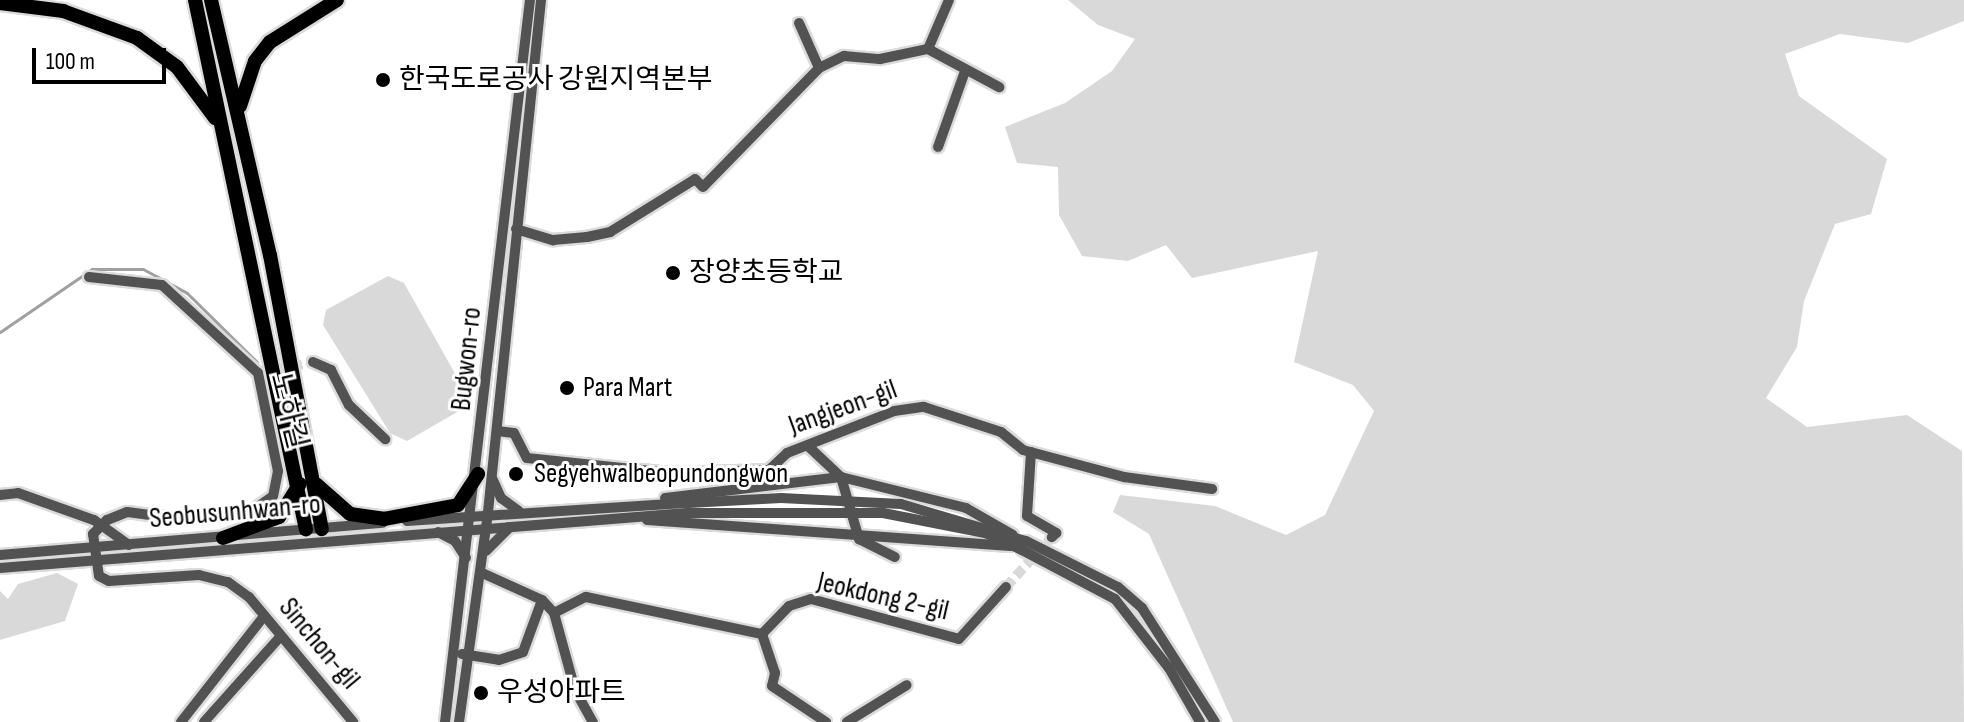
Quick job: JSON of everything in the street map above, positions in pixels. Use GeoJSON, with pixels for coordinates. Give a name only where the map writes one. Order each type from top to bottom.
{"type":"FeatureCollection","features":[{"type":"Feature","properties":{"kind":"highway"},"geometry":{"type":"LineString","coordinates":[[195,0],[239,110],[316,484],[323,534]]}},
{"type":"Feature","properties":{"kind":"highway"},"geometry":{"type":"LineString","coordinates":[[211,0],[209,29],[218,123],[300,484],[306,536]]}},
{"type":"Feature","properties":{"kind":"highway"},"geometry":{"type":"LineString","coordinates":[[239,110],[255,61],[270,42],[337,0]]}},
{"type":"Feature","properties":{"kind":"highway"},"geometry":{"type":"LineString","coordinates":[[0,3],[63,11],[137,38],[177,67],[218,123]]}},
{"type":"Feature","properties":{"kind":"highway"},"geometry":{"type":"LineString","coordinates":[[316,484],[350,514],[387,520],[423,517],[458,505],[485,474]]}},
{"type":"Feature","properties":{"kind":"highway"},"geometry":{"type":"LineString","coordinates":[[223,538],[279,517],[300,484]]}},
{"type":"Feature","properties":{"kind":"street","name":"Bugwon-ro"},"geometry":{"type":"LineString","coordinates":[[459,722],[488,512],[485,474],[513,142],[530,0]]}},
{"type":"Feature","properties":{"kind":"street","name":"Bugwon-ro"},"geometry":{"type":"LineString","coordinates":[[445,722],[473,513],[497,431],[541,0]]}},
{"type":"Feature","properties":{"kind":"street"},"geometry":{"type":"LineString","coordinates":[[928,49],[949,0]]}},
{"type":"Feature","properties":{"kind":"street"},"geometry":{"type":"LineString","coordinates":[[799,23],[819,68]]}},
{"type":"Feature","properties":{"kind":"street"},"geometry":{"type":"LineString","coordinates":[[516,229],[553,240],[610,232],[695,179],[703,187],[819,68],[844,56],[880,59],[928,49],[964,74],[999,87]]}},
{"type":"Feature","properties":{"kind":"street"},"geometry":{"type":"LineString","coordinates":[[938,147],[964,74]]}},
{"type":"Feature","properties":{"kind":"street"},"geometry":{"type":"LineString","coordinates":[[513,142],[526,143]]}},
{"type":"Feature","properties":{"kind":"street","name":"노하길"},"geometry":{"type":"LineString","coordinates":[[89,277],[162,285],[261,373],[278,471],[278,485],[265,504],[250,512],[180,519],[127,512],[114,517]]}},
{"type":"Feature","properties":{"kind":"street"},"geometry":{"type":"LineString","coordinates":[[313,362],[331,370],[357,416],[385,439]]}},
{"type":"Feature","properties":{"kind":"street","name":"Jangjeon-gil"},"geometry":{"type":"LineString","coordinates":[[497,431],[514,433],[527,458],[670,473],[769,470],[787,453],[894,411],[924,407],[1001,432],[1031,452],[1124,477],[1212,489]]}},
{"type":"Feature","properties":{"kind":"street"},"geometry":{"type":"LineString","coordinates":[[808,446],[841,477],[859,539],[895,557]]}},
{"type":"Feature","properties":{"kind":"street"},"geometry":{"type":"LineString","coordinates":[[1031,452],[1027,516],[1056,533],[1052,537]]}},
{"type":"Feature","properties":{"kind":"street"},"geometry":{"type":"LineString","coordinates":[[485,474],[495,490],[519,511]]}},
{"type":"Feature","properties":{"kind":"street"},"geometry":{"type":"LineString","coordinates":[[580,513],[841,477],[966,508],[1020,544],[1115,599],[1169,668],[1200,722]]}},
{"type":"Feature","properties":{"kind":"street"},"geometry":{"type":"LineString","coordinates":[[0,495],[18,493],[102,524],[129,545]]}},
{"type":"Feature","properties":{"kind":"street"},"geometry":{"type":"LineString","coordinates":[[580,513],[688,508],[781,498],[901,504],[1020,544],[1118,587],[1142,608],[1215,722]]}},
{"type":"Feature","properties":{"kind":"street"},"geometry":{"type":"LineString","coordinates":[[423,517],[519,511],[580,513],[859,539],[1020,544]]}},
{"type":"Feature","properties":{"kind":"street","name":"Seobusunhwan-ro"},"geometry":{"type":"LineString","coordinates":[[0,568],[323,534],[516,524],[580,513]]}},
{"type":"Feature","properties":{"kind":"street"},"geometry":{"type":"LineString","coordinates":[[95,560],[93,534],[114,517],[117,535]]}},
{"type":"Feature","properties":{"kind":"street","name":"Seobusunhwan-ro"},"geometry":{"type":"LineString","coordinates":[[323,534],[387,520]]}},
{"type":"Feature","properties":{"kind":"street"},"geometry":{"type":"LineString","coordinates":[[516,524],[492,540],[481,566],[542,600],[554,613],[575,690],[593,722]]}},
{"type":"Feature","properties":{"kind":"street"},"geometry":{"type":"LineString","coordinates":[[433,530],[455,541],[467,562]]}},
{"type":"Feature","properties":{"kind":"street","name":"Seobusunhwan-ro"},"geometry":{"type":"LineString","coordinates":[[0,555],[223,538],[306,536]]}},
{"type":"Feature","properties":{"kind":"street","name":"Sinchon-gil"},"geometry":{"type":"LineString","coordinates":[[95,560],[99,576],[109,581],[199,575],[228,582],[249,597],[279,638],[353,722]]}},
{"type":"Feature","properties":{"kind":"street","name":"Jeokdong 2-gil"},"geometry":{"type":"LineString","coordinates":[[762,634],[789,606],[811,599],[959,639],[1006,587]]}},
{"type":"Feature","properties":{"kind":"street"},"geometry":{"type":"LineString","coordinates":[[554,613],[586,597],[762,634],[772,654],[772,686],[826,722]]}},
{"type":"Feature","properties":{"kind":"street"},"geometry":{"type":"LineString","coordinates":[[455,653],[499,660],[523,652],[542,600]]}},
{"type":"Feature","properties":{"kind":"street"},"geometry":{"type":"LineString","coordinates":[[181,722],[264,616]]}},
{"type":"Feature","properties":{"kind":"street"},"geometry":{"type":"LineString","coordinates":[[204,722],[279,638]]}},
{"type":"Feature","properties":{"kind":"street"},"geometry":{"type":"LineString","coordinates":[[847,722],[907,685]]}},
{"type":"Feature","properties":{"kind":"shaded area"},"geometry":{"type":"Polygon","coordinates":[[[1068,0],[1964,0],[1964,21],[1908,43],[1840,34],[1785,54],[1799,96],[1887,159],[1871,214],[1835,224],[1804,301],[1797,347],[1766,398],[1807,427],[1907,415],[1962,451],[1964,722],[1233,722],[1149,534],[1113,512],[1120,495],[1215,506],[1286,535],[1325,515],[1374,411],[1353,385],[1294,362],[1318,251],[1192,278],[1166,245],[1128,261],[1082,256],[1059,215],[1058,167],[1017,163],[1005,127],[1065,103],[1112,71],[1135,39],[1098,25],[1068,0]]]}},
{"type":"Feature","properties":{"kind":"shaded area"},"geometry":{"type":"Polygon","coordinates":[[[388,276],[404,283],[466,393],[459,411],[407,441],[390,433],[323,325],[326,310],[388,276]]]}},
{"type":"Feature","properties":{"kind":"shaded area"},"geometry":{"type":"Polygon","coordinates":[[[57,573],[78,584],[65,621],[0,640],[0,591],[8,599],[18,584],[57,573]]]}},
{"type":"Feature","properties":{"kind":"waterway"},"geometry":{"type":"LineString","coordinates":[[0,332],[92,269],[143,269],[187,293],[257,362]]}},
{"type":"Feature","properties":{"kind":"tunnel"},"geometry":{"type":"LineString","coordinates":[[263,373],[313,362]]}},
{"type":"Feature","properties":{"kind":"tunnel"},"geometry":{"type":"LineString","coordinates":[[1006,587],[1052,537]]}},
{"type":"Feature","properties":{"kind":"place","name":"한국도로공사 강원지역본부"},"geometry":{"type":"Point","coordinates":[383,80]}},
{"type":"Feature","properties":{"kind":"place","name":"장양초등학교"},"geometry":{"type":"Point","coordinates":[673,273]}},
{"type":"Feature","properties":{"kind":"place","name":"Para Mart"},"geometry":{"type":"Point","coordinates":[567,388]}},
{"type":"Feature","properties":{"kind":"place","name":"Segyehwalbeopundongwon"},"geometry":{"type":"Point","coordinates":[516,474]}},
{"type":"Feature","properties":{"kind":"place","name":"우성아파트"},"geometry":{"type":"Point","coordinates":[481,693]}}]}
